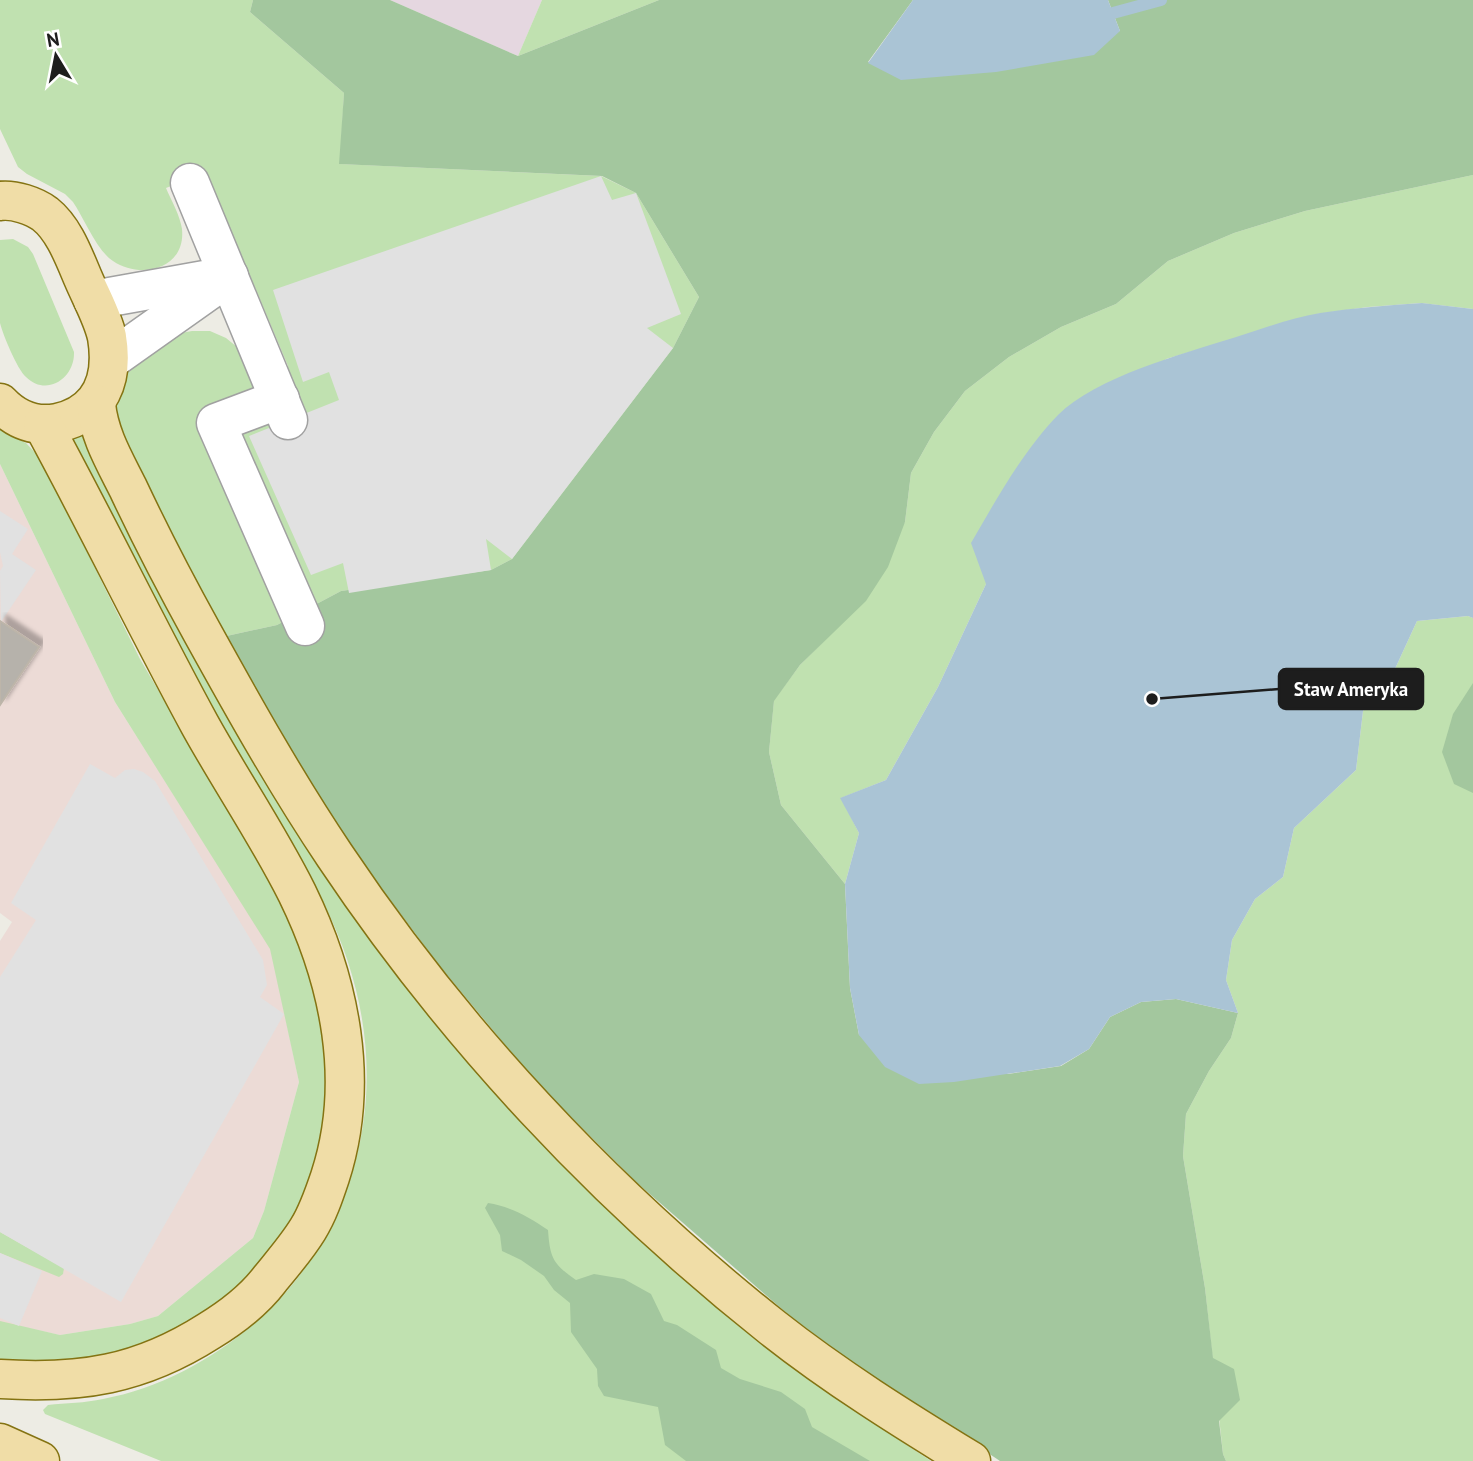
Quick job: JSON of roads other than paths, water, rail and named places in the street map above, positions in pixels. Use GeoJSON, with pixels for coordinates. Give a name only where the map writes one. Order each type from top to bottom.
{"type":"FeatureCollection","features":[{"type":"Feature","properties":{"kind":"main road"},"geometry":{"type":"LineString","coordinates":[[2,197],[29,205],[46,215],[68,244],[107,335],[109,361],[105,386],[96,404],[98,427],[175,583],[275,761],[334,855],[370,906],[472,1039],[621,1196],[775,1329],[893,1413],[971,1461]]}},
{"type":"Feature","properties":{"kind":"main road"},"geometry":{"type":"LineString","coordinates":[[0,403],[24,421],[43,425],[67,421],[96,404]]}},
{"type":"Feature","properties":{"kind":"main road"},"geometry":{"type":"LineString","coordinates":[[0,1379],[39,1382],[85,1379],[132,1368],[179,1350],[220,1324],[258,1294],[308,1228],[323,1197],[342,1130],[345,1102],[346,1068],[341,1026],[326,961],[309,920],[164,658],[43,425]]}},
{"type":"Feature","properties":{"kind":"main road"},"geometry":{"type":"LineString","coordinates":[[0,1443],[40,1461]]}},
{"type":"Feature","properties":{"kind":"lane"},"geometry":{"type":"LineString","coordinates":[[190,183],[284,410],[216,423],[305,626]]}},
{"type":"Feature","properties":{"kind":"lane"},"geometry":{"type":"LineString","coordinates":[[93,300],[229,276]]}},
{"type":"Feature","properties":{"kind":"lane"},"geometry":{"type":"LineString","coordinates":[[109,361],[229,276]]}},
{"type":"Feature","properties":{"kind":"water"},"geometry":{"type":"Polygon","coordinates":[[[913,0],[1108,0],[1120,31],[1094,55],[996,72],[901,80],[868,63],[913,0]]]}},
{"type":"Feature","properties":{"kind":"water"},"geometry":{"type":"Polygon","coordinates":[[[1422,303],[1473,309],[1473,618],[1468,616],[1417,621],[1394,671],[1363,711],[1356,770],[1294,828],[1283,877],[1255,899],[1232,940],[1226,980],[1238,1013],[1176,999],[1141,1002],[1110,1017],[1089,1049],[1060,1066],[954,1082],[919,1084],[885,1067],[859,1035],[850,988],[845,884],[859,833],[840,798],[886,780],[938,687],[986,584],[971,543],[1022,460],[1045,429],[1074,401],[1141,368],[1309,315],[1422,303]]]}},
{"type":"Feature","properties":{"kind":"waterway"},"geometry":{"type":"LineString","coordinates":[[1113,13],[1161,0]]}},
{"type":"Feature","properties":{"kind":"place","name":"Staw Ameryka"},"geometry":{"type":"Point","coordinates":[1152,699]}}]}
